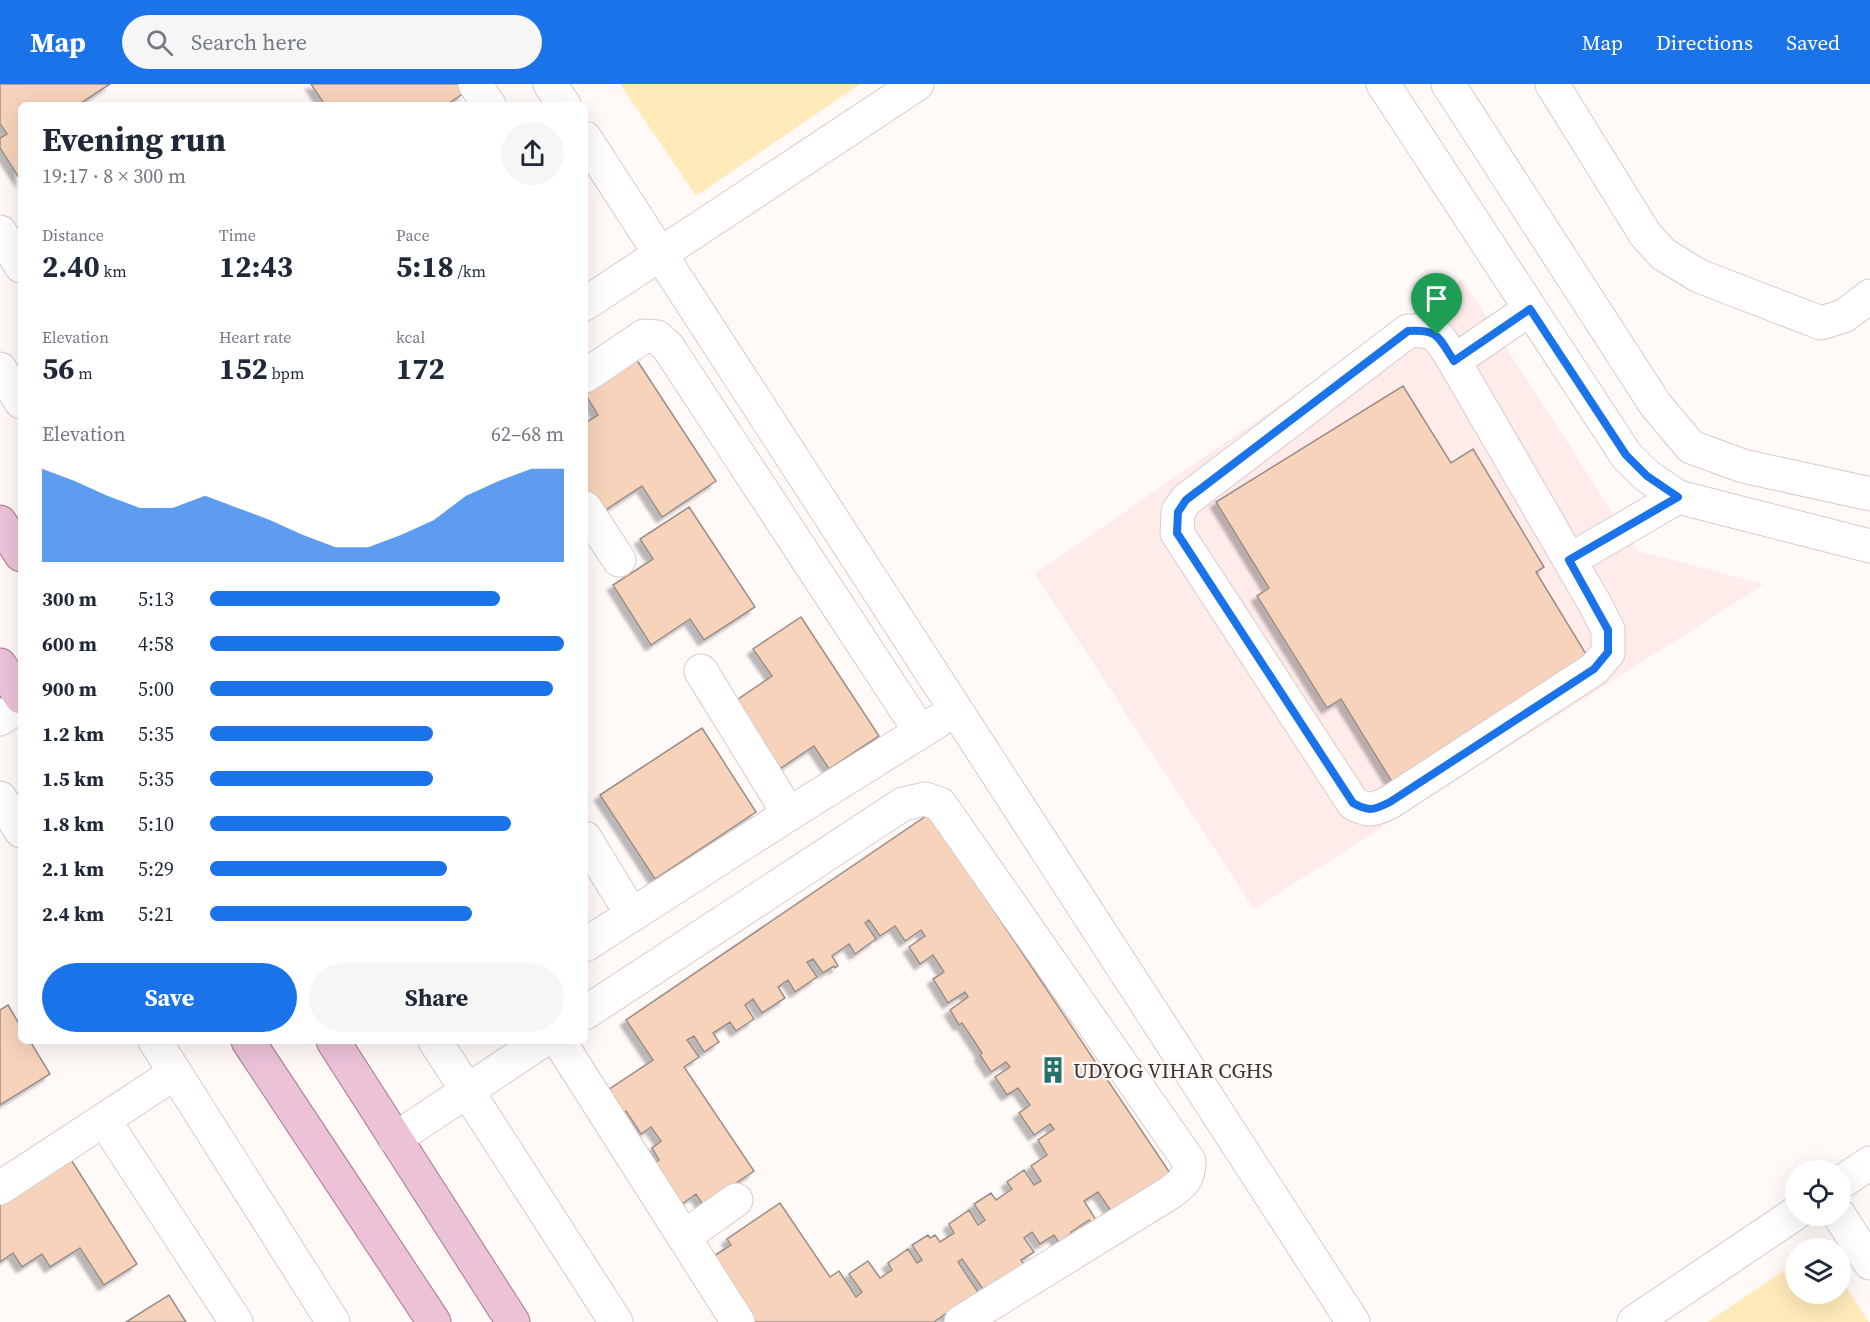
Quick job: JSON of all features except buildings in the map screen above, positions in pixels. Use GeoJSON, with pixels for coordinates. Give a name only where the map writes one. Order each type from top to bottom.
{"type":"FeatureCollection","features":[{"type":"Feature","properties":{"kind":"main road"},"geometry":{"type":"LineString","coordinates":[[0,522],[18,550]]}},
{"type":"Feature","properties":{"kind":"main road"},"geometry":{"type":"LineString","coordinates":[[0,664],[18,692]]}},
{"type":"Feature","properties":{"kind":"main road"},"geometry":{"type":"LineString","coordinates":[[251,1044],[434,1322]]}},
{"type":"Feature","properties":{"kind":"main road"},"geometry":{"type":"LineString","coordinates":[[335,1044],[513,1322]]}},
{"type":"Feature","properties":{"kind":"street"},"geometry":{"type":"LineString","coordinates":[[475,84],[487,102]]}},
{"type":"Feature","properties":{"kind":"street"},"geometry":{"type":"LineString","coordinates":[[550,84],[562,102]]}},
{"type":"Feature","properties":{"kind":"street"},"geometry":{"type":"LineString","coordinates":[[588,302],[917,84]]}},
{"type":"Feature","properties":{"kind":"street"},"geometry":{"type":"LineString","coordinates":[[1383,84],[1626,455],[1647,476],[1678,497],[1870,546]]}},
{"type":"Feature","properties":{"kind":"street"},"geometry":{"type":"LineString","coordinates":[[1448,84],[1655,404],[1691,447],[1743,466],[1870,494]]}},
{"type":"Feature","properties":{"kind":"street"},"geometry":{"type":"LineString","coordinates":[[1552,84],[1645,234],[1663,254],[1699,276],[1821,323],[1844,316],[1870,296]]}},
{"type":"Feature","properties":{"kind":"street"},"geometry":{"type":"LineString","coordinates":[[588,143],[1353,1322]]}},
{"type":"Feature","properties":{"kind":"street"},"geometry":{"type":"LineString","coordinates":[[0,232],[18,261]]}},
{"type":"Feature","properties":{"kind":"street"},"geometry":{"type":"LineString","coordinates":[[1454,361],[1530,309]]}},
{"type":"Feature","properties":{"kind":"street"},"geometry":{"type":"LineString","coordinates":[[1422,330],[1437,335],[1454,361],[1608,630],[1608,652],[1594,669],[1390,802],[1377,809],[1364,809],[1353,803],[1177,533],[1178,512],[1186,500],[1408,331],[1422,330]]}},
{"type":"Feature","properties":{"kind":"street"},"geometry":{"type":"LineString","coordinates":[[588,374],[644,336],[657,337],[668,347],[920,731]]}},
{"type":"Feature","properties":{"kind":"street"},"geometry":{"type":"LineString","coordinates":[[0,369],[18,397]]}},
{"type":"Feature","properties":{"kind":"street"},"geometry":{"type":"LineString","coordinates":[[1569,560],[1678,497]]}},
{"type":"Feature","properties":{"kind":"street"},"geometry":{"type":"LineString","coordinates":[[588,513],[619,560]]}},
{"type":"Feature","properties":{"kind":"street"},"geometry":{"type":"LineString","coordinates":[[701,671],[789,814]]}},
{"type":"Feature","properties":{"kind":"street"},"geometry":{"type":"LineString","coordinates":[[0,719],[18,707]]}},
{"type":"Feature","properties":{"kind":"street"},"geometry":{"type":"LineString","coordinates":[[588,943],[955,710]]}},
{"type":"Feature","properties":{"kind":"street"},"geometry":{"type":"LineString","coordinates":[[0,798],[18,826]]}},
{"type":"Feature","properties":{"kind":"street"},"geometry":{"type":"LineString","coordinates":[[588,1011],[903,804],[925,799],[940,804],[1189,1161],[1189,1174],[1182,1185],[961,1322]]}},
{"type":"Feature","properties":{"kind":"street"},"geometry":{"type":"LineString","coordinates":[[588,843],[632,915]]}},
{"type":"Feature","properties":{"kind":"street"},"geometry":{"type":"LineString","coordinates":[[157,1044],[333,1322]]}},
{"type":"Feature","properties":{"kind":"street"},"geometry":{"type":"LineString","coordinates":[[437,1044],[616,1322]]}},
{"type":"Feature","properties":{"kind":"street"},"geometry":{"type":"LineString","coordinates":[[395,1139],[537,1044]]}},
{"type":"Feature","properties":{"kind":"street"},"geometry":{"type":"LineString","coordinates":[[561,1044],[738,1322]]}},
{"type":"Feature","properties":{"kind":"street"},"geometry":{"type":"LineString","coordinates":[[0,1188],[175,1073]]}},
{"type":"Feature","properties":{"kind":"street"},"geometry":{"type":"LineString","coordinates":[[104,1120],[236,1322]]}},
{"type":"Feature","properties":{"kind":"street"},"geometry":{"type":"LineString","coordinates":[[1851,1176],[1870,1163]]}},
{"type":"Feature","properties":{"kind":"street"},"geometry":{"type":"LineString","coordinates":[[684,1237],[736,1200]]}},
{"type":"Feature","properties":{"kind":"street"},"geometry":{"type":"LineString","coordinates":[[1634,1322],[1785,1220]]}},
{"type":"Feature","properties":{"kind":"street"},"geometry":{"type":"LineString","coordinates":[[1846,1226],[1870,1263]]}},
{"type":"Feature","properties":{"kind":"shaded area"},"geometry":{"type":"Polygon","coordinates":[[[620,84],[860,84],[696,196],[620,84]]]}},
{"type":"Feature","properties":{"kind":"shaded area"},"geometry":{"type":"Polygon","coordinates":[[[1462,279],[1637,551],[1764,584],[1254,909],[1035,574],[1462,279]]]}},
{"type":"Feature","properties":{"kind":"shaded area"},"geometry":{"type":"Polygon","coordinates":[[[1785,1270],[1785,1304],[1851,1304],[1851,1294],[1869,1322],[1708,1322],[1785,1270]]]}},
{"type":"Feature","properties":{"kind":"place","name":"UDYOG VIHAR CGHS"},"geometry":{"type":"Point","coordinates":[1053,1070]}},
{"type":"Feature","properties":{"kind":"route"},"geometry":{"type":"LineString","coordinates":[[1530,309],[1626,455],[1647,476],[1678,497],[1569,560],[1608,630],[1608,652],[1594,669],[1390,802],[1377,809],[1364,809],[1353,803],[1177,533],[1178,512],[1186,500],[1408,331],[1422,330],[1437,335],[1454,361],[1530,309]]}}]}
